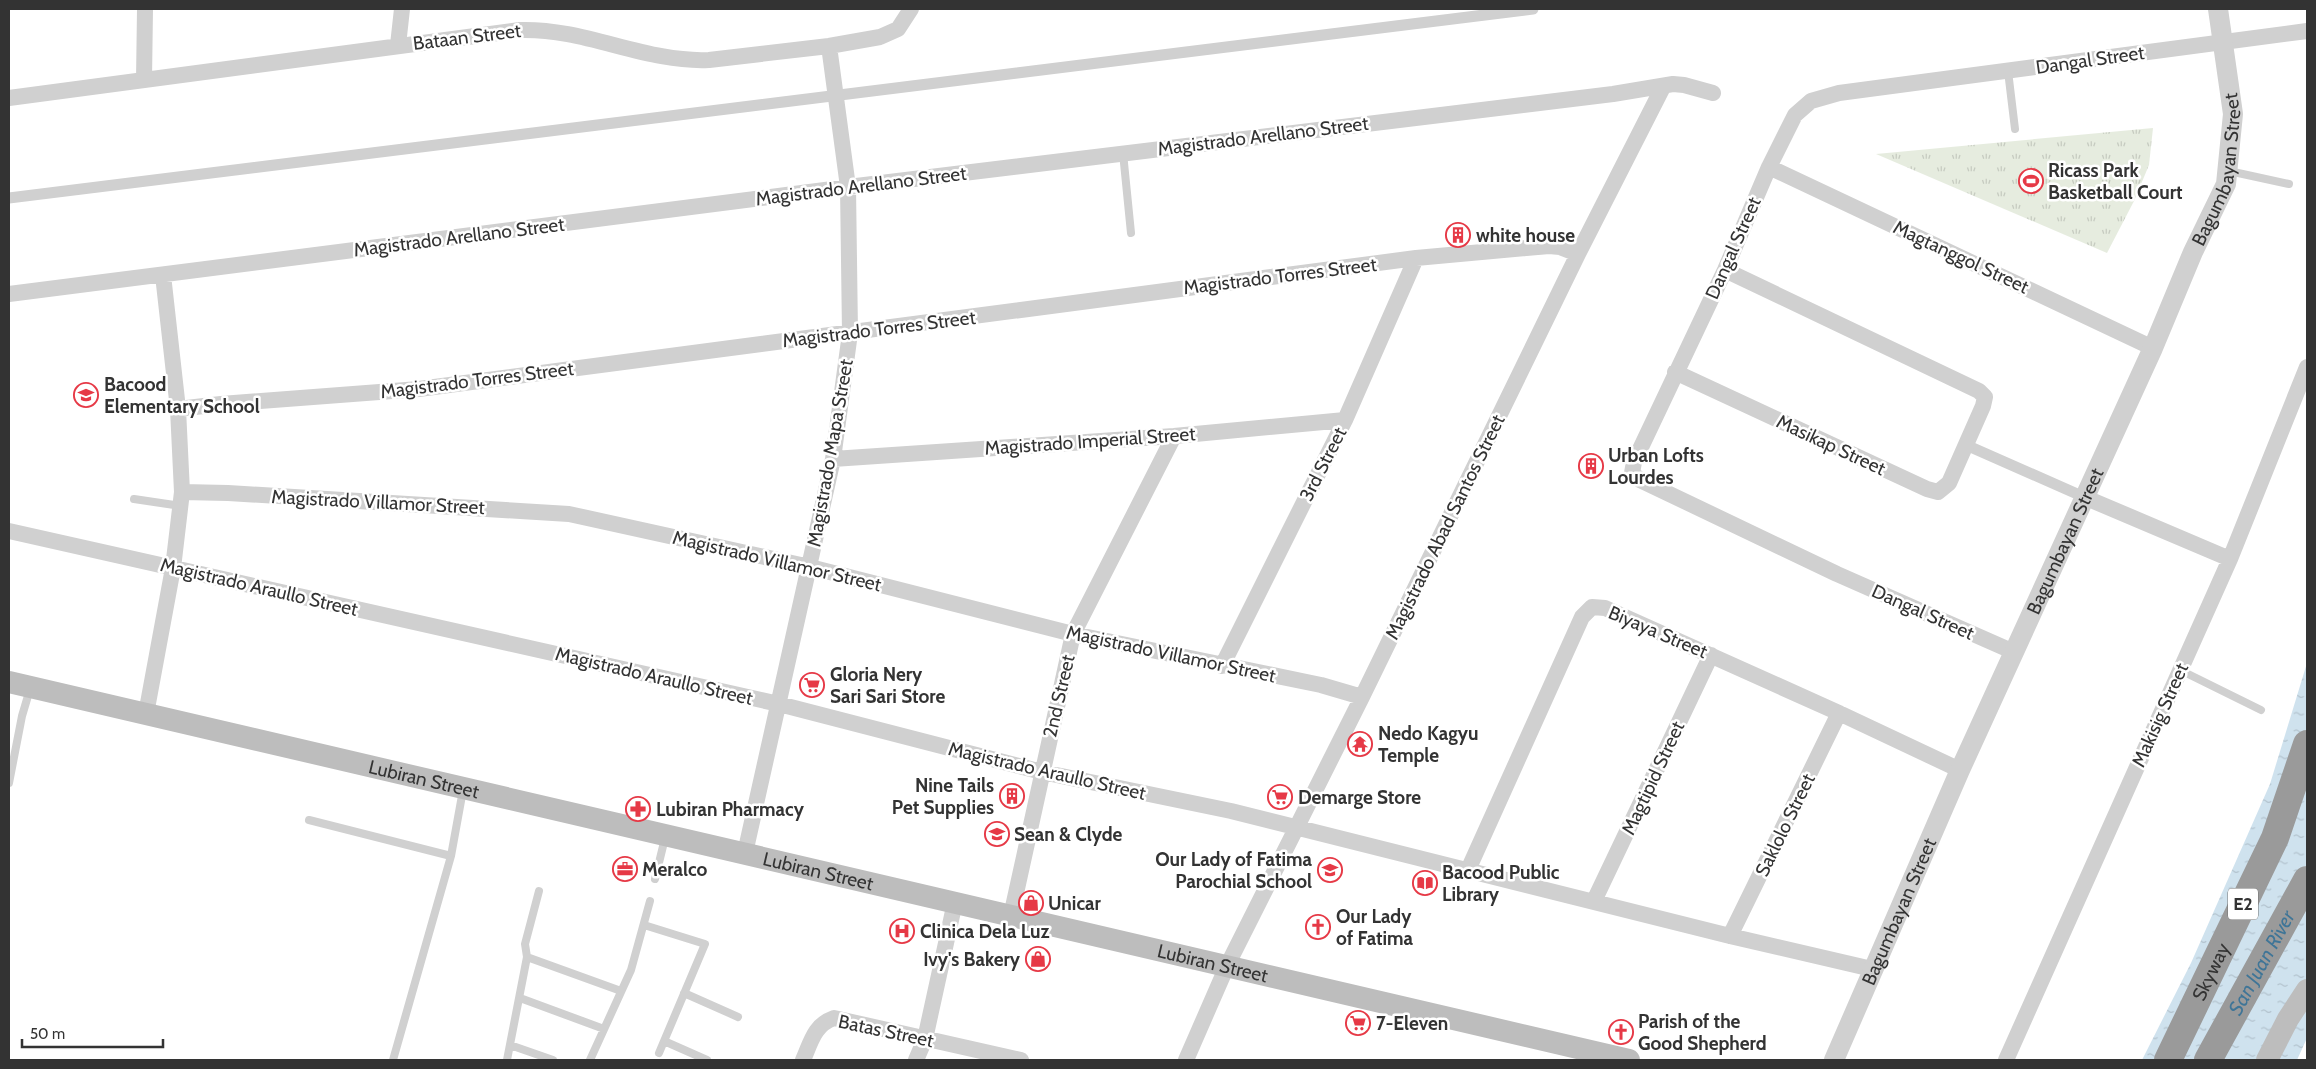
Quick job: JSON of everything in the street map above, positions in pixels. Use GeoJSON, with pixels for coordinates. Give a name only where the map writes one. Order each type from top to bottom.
{"type":"FeatureCollection","features":[{"type":"Feature","properties":{"kind":"highway","name":"Skyway"},"geometry":{"type":"LineString","coordinates":[[2168,1060],[2275,838],[2307,744]]}},
{"type":"Feature","properties":{"kind":"highway","name":"Skyway"},"geometry":{"type":"LineString","coordinates":[[2208,1060],[2307,880]]}},
{"type":"Feature","properties":{"kind":"main road","name":"Lubiran Street"},"geometry":{"type":"LineString","coordinates":[[9,682],[1621,1059]]}},
{"type":"Feature","properties":{"kind":"main road"},"geometry":{"type":"LineString","coordinates":[[2267,1060],[2288,1019],[2307,990]]}},
{"type":"Feature","properties":{"kind":"street"},"geometry":{"type":"LineString","coordinates":[[144,9],[144,80]]}},
{"type":"Feature","properties":{"kind":"street"},"geometry":{"type":"LineString","coordinates":[[398,45],[402,9]]}},
{"type":"Feature","properties":{"kind":"street","name":"Bataan Street"},"geometry":{"type":"LineString","coordinates":[[9,98],[520,30],[542,29],[564,32],[693,61],[829,46],[890,34],[898,29],[911,9]]}},
{"type":"Feature","properties":{"kind":"street"},"geometry":{"type":"LineString","coordinates":[[9,198],[1533,9]]}},
{"type":"Feature","properties":{"kind":"street","name":"Bagumbayan Street"},"geometry":{"type":"LineString","coordinates":[[1834,1060],[1960,770],[2153,348],[2193,252],[2226,184],[2233,114],[2218,9]]}},
{"type":"Feature","properties":{"kind":"street","name":"Dangal Street"},"geometry":{"type":"LineString","coordinates":[[2014,652],[1838,574],[1640,480],[1632,473],[1634,462],[1725,270],[1769,166],[1795,115],[1811,101],[1839,93],[2307,31]]}},
{"type":"Feature","properties":{"kind":"street","name":"Magistrado Mapa Street"},"geometry":{"type":"LineString","coordinates":[[745,853],[834,459],[850,332],[848,187],[829,46]]}},
{"type":"Feature","properties":{"kind":"street","name":"Magistrado Arellano Street"},"geometry":{"type":"LineString","coordinates":[[9,294],[848,187],[1663,87],[1673,84],[1713,93]]}},
{"type":"Feature","properties":{"kind":"street","name":"Magistrado Abad Santos Street"},"geometry":{"type":"LineString","coordinates":[[1186,1060],[1227,966],[1362,697],[1578,254],[1663,87]]}},
{"type":"Feature","properties":{"kind":"street","name":"Magtanggol Street"},"geometry":{"type":"LineString","coordinates":[[1769,166],[2153,348]]}},
{"type":"Feature","properties":{"kind":"street","name":"Magistrado Torres Street"},"geometry":{"type":"LineString","coordinates":[[178,409],[419,389],[1416,258],[1549,246],[1560,247],[1578,254]]}},
{"type":"Feature","properties":{"kind":"street","name":"3rd Street"},"geometry":{"type":"LineString","coordinates":[[1222,666],[1345,420],[1416,258]]}},
{"type":"Feature","properties":{"kind":"street","name":"Masikap Street"},"geometry":{"type":"LineString","coordinates":[[1675,372],[1927,489],[1938,492],[1949,483],[1984,406],[1985,397],[1979,390],[1725,270]]}},
{"type":"Feature","properties":{"kind":"street"},"geometry":{"type":"LineString","coordinates":[[146,714],[173,568],[181,499],[178,409],[163,275]]}},
{"type":"Feature","properties":{"kind":"street","name":"Makisig Street"},"geometry":{"type":"LineString","coordinates":[[2006,1060],[2230,559],[2307,368]]}},
{"type":"Feature","properties":{"kind":"street","name":"Magistrado Imperial Street"},"geometry":{"type":"LineString","coordinates":[[834,459],[1174,436],[1345,420]]}},
{"type":"Feature","properties":{"kind":"street","name":"2nd Street"},"geometry":{"type":"LineString","coordinates":[[1011,916],[1073,634],[1174,436]]}},
{"type":"Feature","properties":{"kind":"street"},"geometry":{"type":"LineString","coordinates":[[1966,445],[2230,559]]}},
{"type":"Feature","properties":{"kind":"street","name":"Magistrado Villamor Street"},"geometry":{"type":"LineString","coordinates":[[181,499],[238,494],[569,514],[810,567],[1073,634],[1321,685],[1362,697]]}},
{"type":"Feature","properties":{"kind":"street","name":"Magistrado Araullo Street"},"geometry":{"type":"LineString","coordinates":[[9,531],[778,704],[1042,772],[1230,811],[1297,828]]}},
{"type":"Feature","properties":{"kind":"street","name":"Biyaya Street"},"geometry":{"type":"LineString","coordinates":[[1468,870],[1582,617],[1592,607],[1605,608],[1839,713],[1960,770]]}},
{"type":"Feature","properties":{"kind":"street","name":"Magtipid Street"},"geometry":{"type":"LineString","coordinates":[[1594,901],[1711,655]]}},
{"type":"Feature","properties":{"kind":"street","name":"Saklolo Street"},"geometry":{"type":"LineString","coordinates":[[1730,936],[1839,713]]}},
{"type":"Feature","properties":{"kind":"street"},"geometry":{"type":"LineString","coordinates":[[1297,828],[1730,936],[1872,969]]}},
{"type":"Feature","properties":{"kind":"street"},"geometry":{"type":"LineString","coordinates":[[916,1060],[925,1039],[955,902]]}},
{"type":"Feature","properties":{"kind":"street","name":"Batas Street"},"geometry":{"type":"LineString","coordinates":[[802,1060],[823,1022],[834,1018],[1021,1060]]}},
{"type":"Feature","properties":{"kind":"lane"},"geometry":{"type":"LineString","coordinates":[[2008,71],[2015,129]]}},
{"type":"Feature","properties":{"kind":"lane"},"geometry":{"type":"LineString","coordinates":[[1123,153],[1131,233]]}},
{"type":"Feature","properties":{"kind":"lane"},"geometry":{"type":"LineString","coordinates":[[2227,170],[2289,184]]}},
{"type":"Feature","properties":{"kind":"lane"},"geometry":{"type":"LineString","coordinates":[[134,499],[181,499]]}},
{"type":"Feature","properties":{"kind":"lane"},"geometry":{"type":"LineString","coordinates":[[2180,670],[2261,710]]}},
{"type":"Feature","properties":{"kind":"lane"},"geometry":{"type":"LineString","coordinates":[[9,782],[22,716],[31,687]]}},
{"type":"Feature","properties":{"kind":"lane"},"geometry":{"type":"LineString","coordinates":[[393,1060],[450,856],[464,788]]}},
{"type":"Feature","properties":{"kind":"lane"},"geometry":{"type":"LineString","coordinates":[[309,820],[450,856]]}},
{"type":"Feature","properties":{"kind":"lane"},"geometry":{"type":"LineString","coordinates":[[656,880],[666,835]]}},
{"type":"Feature","properties":{"kind":"lane"},"geometry":{"type":"LineString","coordinates":[[507,1060],[527,957],[525,944],[539,891]]}},
{"type":"Feature","properties":{"kind":"lane"},"geometry":{"type":"LineString","coordinates":[[590,1060],[631,970],[650,901]]}},
{"type":"Feature","properties":{"kind":"lane"},"geometry":{"type":"LineString","coordinates":[[644,925],[705,944],[659,1053]]}},
{"type":"Feature","properties":{"kind":"lane"},"geometry":{"type":"LineString","coordinates":[[527,957],[622,991]]}},
{"type":"Feature","properties":{"kind":"lane"},"geometry":{"type":"LineString","coordinates":[[684,993],[738,1017]]}},
{"type":"Feature","properties":{"kind":"lane"},"geometry":{"type":"LineString","coordinates":[[520,998],[604,1029]]}},
{"type":"Feature","properties":{"kind":"lane"},"geometry":{"type":"LineString","coordinates":[[664,1041],[707,1060]]}},
{"type":"Feature","properties":{"kind":"lane"},"geometry":{"type":"LineString","coordinates":[[510,1045],[553,1060]]}},
{"type":"Feature","properties":{"kind":"green space"},"geometry":{"type":"Polygon","coordinates":[[[2153,128],[2149,165],[2134,201],[2107,253],[1876,154],[2153,128]]]}},
{"type":"Feature","properties":{"kind":"water","name":"San Juan River"},"geometry":{"type":"Polygon","coordinates":[[[2307,663],[2307,1038],[2297,1060],[2142,1060],[2191,963],[2270,784],[2307,663]]]}},
{"type":"Feature","properties":{"kind":"place","name":"Ricass Park Basketball Court"},"geometry":{"type":"Point","coordinates":[2031,181]}},
{"type":"Feature","properties":{"kind":"place","name":"white house"},"geometry":{"type":"Point","coordinates":[1458,235]}},
{"type":"Feature","properties":{"kind":"place","name":"Bacood Elementary School"},"geometry":{"type":"Point","coordinates":[86,395]}},
{"type":"Feature","properties":{"kind":"place","name":"Urban Lofts Lourdes"},"geometry":{"type":"Point","coordinates":[1591,466]}},
{"type":"Feature","properties":{"kind":"place","name":"Gloria Nery Sari Sari Store"},"geometry":{"type":"Point","coordinates":[812,685]}},
{"type":"Feature","properties":{"kind":"place","name":"Nedo Kagyu Temple"},"geometry":{"type":"Point","coordinates":[1360,744]}},
{"type":"Feature","properties":{"kind":"place","name":"Nine Tails Pet Supplies"},"geometry":{"type":"Point","coordinates":[1012,796]}},
{"type":"Feature","properties":{"kind":"place","name":"Demarge Store"},"geometry":{"type":"Point","coordinates":[1280,797]}},
{"type":"Feature","properties":{"kind":"place","name":"Lubiran Pharmacy"},"geometry":{"type":"Point","coordinates":[638,809]}},
{"type":"Feature","properties":{"kind":"place","name":"Sean & Clyde"},"geometry":{"type":"Point","coordinates":[997,834]}},
{"type":"Feature","properties":{"kind":"place","name":"Meralco"},"geometry":{"type":"Point","coordinates":[625,869]}},
{"type":"Feature","properties":{"kind":"place","name":"Our Lady of Fatima Parochial School"},"geometry":{"type":"Point","coordinates":[1330,870]}},
{"type":"Feature","properties":{"kind":"place","name":"Bacood Public Library"},"geometry":{"type":"Point","coordinates":[1425,883]}},
{"type":"Feature","properties":{"kind":"place","name":"Unicar"},"geometry":{"type":"Point","coordinates":[1031,903]}},
{"type":"Feature","properties":{"kind":"place","name":"Our Lady of Fatima"},"geometry":{"type":"Point","coordinates":[1318,927]}},
{"type":"Feature","properties":{"kind":"place","name":"Clinica Dela Luz"},"geometry":{"type":"Point","coordinates":[902,931]}},
{"type":"Feature","properties":{"kind":"place","name":"Ivy's Bakery"},"geometry":{"type":"Point","coordinates":[1038,959]}},
{"type":"Feature","properties":{"kind":"place","name":"7-Eleven"},"geometry":{"type":"Point","coordinates":[1358,1023]}},
{"type":"Feature","properties":{"kind":"place","name":"Parish of the Good Shepherd"},"geometry":{"type":"Point","coordinates":[1621,1032]}}]}
